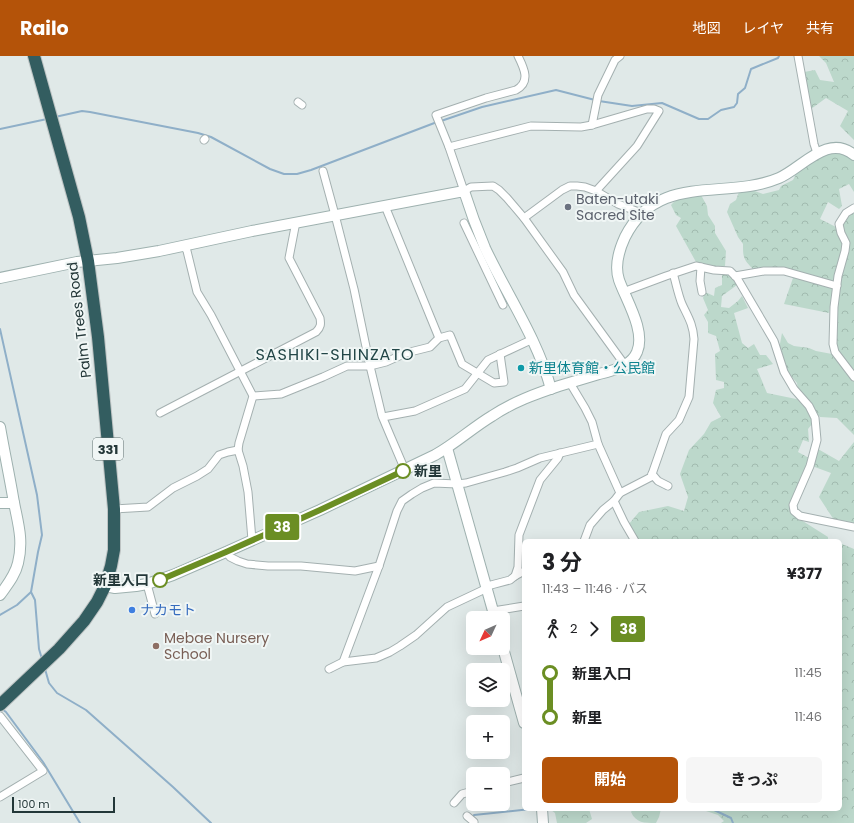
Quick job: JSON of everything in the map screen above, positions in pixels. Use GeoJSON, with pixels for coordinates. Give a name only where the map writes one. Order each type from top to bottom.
{"type":"FeatureCollection","features":[{"type":"Feature","properties":{"kind":"highway","name":"Palm Trees Road"},"geometry":{"type":"LineString","coordinates":[[34,56],[79,217],[88,261],[98,337],[114,509],[114,550],[112,566],[105,586]]}},
{"type":"Feature","properties":{"kind":"highway","name":"331"},"geometry":{"type":"LineString","coordinates":[[1,704],[68,639],[84,621],[97,602],[105,586]]}},
{"type":"Feature","properties":{"kind":"main road"},"geometry":{"type":"LineString","coordinates":[[105,586],[123,588],[146,584],[226,552],[405,470],[447,448],[493,415],[526,398],[617,369],[624,365],[630,361],[637,352],[640,332],[617,274],[617,261],[620,248],[627,234],[641,213],[657,202],[680,194],[771,181],[792,171],[817,153],[824,150],[840,148],[847,150],[854,155]]}},
{"type":"Feature","properties":{"kind":"main road"},"geometry":{"type":"LineString","coordinates":[[0,278],[77,262],[135,256],[252,231],[464,191],[486,248],[533,339],[551,389]]}},
{"type":"Feature","properties":{"kind":"main road"},"geometry":{"type":"LineString","coordinates":[[0,427],[20,529],[21,546],[14,576],[0,595]]}},
{"type":"Feature","properties":{"kind":"main road"},"geometry":{"type":"LineString","coordinates":[[447,448],[493,611]]}},
{"type":"Feature","properties":{"kind":"main road"},"geometry":{"type":"LineString","coordinates":[[0,503],[14,503]]}},
{"type":"Feature","properties":{"kind":"main road"},"geometry":{"type":"LineString","coordinates":[[505,655],[522,716]]}},
{"type":"Feature","properties":{"kind":"street"},"geometry":{"type":"LineString","coordinates":[[518,56],[523,66],[525,75],[525,81],[520,89],[486,98],[436,115],[464,191],[470,187],[492,186],[499,190],[524,218],[562,272],[574,295],[624,365]]}},
{"type":"Feature","properties":{"kind":"street"},"geometry":{"type":"LineString","coordinates":[[592,125],[598,96],[615,60],[620,56]]}},
{"type":"Feature","properties":{"kind":"street"},"geometry":{"type":"LineString","coordinates":[[798,56],[812,136],[817,153]]}},
{"type":"Feature","properties":{"kind":"street"},"geometry":{"type":"LineString","coordinates":[[449,147],[531,126],[581,127],[647,109],[659,111],[637,146],[596,190]]}},
{"type":"Feature","properties":{"kind":"street"},"geometry":{"type":"LineString","coordinates":[[323,170],[354,289],[370,366],[383,417],[405,470]]}},
{"type":"Feature","properties":{"kind":"street"},"geometry":{"type":"LineString","coordinates":[[524,218],[570,186],[585,187],[596,190],[618,204],[641,213]]}},
{"type":"Feature","properties":{"kind":"street"},"geometry":{"type":"LineString","coordinates":[[385,206],[439,338]]}},
{"type":"Feature","properties":{"kind":"street"},"geometry":{"type":"LineString","coordinates":[[854,208],[846,213],[839,224],[846,244],[838,276],[834,307],[833,344],[835,352],[854,377]]}},
{"type":"Feature","properties":{"kind":"street"},"geometry":{"type":"LineString","coordinates":[[160,413],[316,332],[320,328],[320,318],[289,258],[295,227],[294,223]]}},
{"type":"Feature","properties":{"kind":"street"},"geometry":{"type":"LineString","coordinates":[[464,223],[503,305]]}},
{"type":"Feature","properties":{"kind":"street"},"geometry":{"type":"LineString","coordinates":[[184,246],[187,251],[197,292],[211,315],[253,396],[238,450],[248,492],[252,540]]}},
{"type":"Feature","properties":{"kind":"street"},"geometry":{"type":"LineString","coordinates":[[623,292],[696,266],[714,270],[730,271],[737,278],[774,341],[784,372],[794,390],[809,406],[815,418],[817,440],[810,466],[793,505],[794,511],[800,516],[854,527]]}},
{"type":"Feature","properties":{"kind":"street"},"geometry":{"type":"LineString","coordinates":[[701,268],[700,281],[702,292]]}},
{"type":"Feature","properties":{"kind":"street"},"geometry":{"type":"LineString","coordinates":[[735,276],[764,271],[784,271],[837,286]]}},
{"type":"Feature","properties":{"kind":"street"},"geometry":{"type":"LineString","coordinates":[[585,539],[590,525],[620,493],[651,477],[663,440],[666,434],[679,420],[689,396],[694,330],[682,303],[673,273]]}},
{"type":"Feature","properties":{"kind":"street"},"geometry":{"type":"LineString","coordinates":[[493,286],[500,275]]}},
{"type":"Feature","properties":{"kind":"street"},"geometry":{"type":"LineString","coordinates":[[253,396],[281,394],[346,366],[370,366],[386,362],[406,353],[430,347],[439,338],[450,335],[462,364],[478,372],[494,383],[504,382],[500,354]]}},
{"type":"Feature","properties":{"kind":"street"},"geometry":{"type":"LineString","coordinates":[[383,417],[415,412],[465,389],[488,360],[533,339]]}},
{"type":"Feature","properties":{"kind":"street"},"geometry":{"type":"LineString","coordinates":[[570,383],[592,422],[598,444],[620,493]]}},
{"type":"Feature","properties":{"kind":"street"},"geometry":{"type":"LineString","coordinates":[[343,662],[397,511],[402,501],[422,488],[434,483],[466,483],[505,472],[560,452],[598,444]]}},
{"type":"Feature","properties":{"kind":"street"},"geometry":{"type":"LineString","coordinates":[[114,509],[148,507],[174,488],[208,469],[220,455],[238,450]]}},
{"type":"Feature","properties":{"kind":"street"},"geometry":{"type":"LineString","coordinates":[[515,576],[518,567],[519,536],[540,480],[558,458],[560,452]]}},
{"type":"Feature","properties":{"kind":"street"},"geometry":{"type":"LineString","coordinates":[[652,474],[658,481],[668,486]]}},
{"type":"Feature","properties":{"kind":"street"},"geometry":{"type":"LineString","coordinates":[[614,501],[634,539]]}},
{"type":"Feature","properties":{"kind":"street"},"geometry":{"type":"LineString","coordinates":[[226,552],[230,557],[247,564],[268,566],[314,567],[356,571],[378,566]]}},
{"type":"Feature","properties":{"kind":"street"},"geometry":{"type":"LineString","coordinates":[[329,669],[343,662],[376,658],[390,652],[416,635],[447,607],[493,584],[510,580],[522,572]]}},
{"type":"Feature","properties":{"kind":"street"},"geometry":{"type":"LineString","coordinates":[[146,584],[155,614]]}},
{"type":"Feature","properties":{"kind":"street"},"geometry":{"type":"LineString","coordinates":[[507,611],[522,607]]}},
{"type":"Feature","properties":{"kind":"street"},"geometry":{"type":"LineString","coordinates":[[0,716],[43,771],[0,797]]}},
{"type":"Feature","properties":{"kind":"street"},"geometry":{"type":"LineString","coordinates":[[510,781],[522,778]]}},
{"type":"Feature","properties":{"kind":"street"},"geometry":{"type":"LineString","coordinates":[[454,803],[462,794],[466,793]]}},
{"type":"Feature","properties":{"kind":"street"},"geometry":{"type":"LineString","coordinates":[[467,816],[474,822]]}},
{"type":"Feature","properties":{"kind":"green space"},"geometry":{"type":"Polygon","coordinates":[[[819,56],[854,56],[854,140],[840,126],[848,111],[826,98],[811,109],[804,72],[815,70],[820,80],[834,82],[826,63],[819,56]]]}},
{"type":"Feature","properties":{"kind":"green space"},"geometry":{"type":"Polygon","coordinates":[[[831,152],[844,154],[849,156],[854,161],[854,192],[849,184],[839,189],[842,206],[839,209],[828,202],[820,219],[836,227],[843,243],[835,283],[813,275],[784,269],[753,269],[744,258],[743,244],[738,237],[727,212],[730,204],[736,200],[739,192],[752,190],[763,194],[779,190],[781,186],[793,180],[797,172],[822,155],[831,152]]]}},
{"type":"Feature","properties":{"kind":"green space"},"geometry":{"type":"Polygon","coordinates":[[[701,195],[707,206],[708,215],[715,226],[715,233],[726,251],[725,266],[714,267],[696,262],[676,226],[681,218],[676,215],[671,205],[677,200],[701,195]]]}},
{"type":"Feature","properties":{"kind":"green space"},"geometry":{"type":"Polygon","coordinates":[[[854,212],[854,372],[838,352],[835,344],[836,308],[849,243],[843,232],[841,224],[848,215],[854,212]]]}},
{"type":"Feature","properties":{"kind":"green space"},"geometry":{"type":"Polygon","coordinates":[[[728,273],[737,285],[722,296],[721,307],[729,308],[742,296],[748,308],[734,313],[742,343],[748,348],[754,344],[760,355],[766,355],[773,364],[757,369],[767,393],[801,400],[808,407],[813,419],[812,424],[808,429],[809,442],[803,440],[798,452],[809,458],[794,496],[798,518],[828,537],[828,539],[637,539],[629,524],[639,512],[668,506],[684,511],[688,497],[680,474],[689,450],[704,434],[711,422],[721,417],[713,403],[716,390],[724,388],[724,382],[716,380],[715,354],[720,351],[716,336],[708,333],[708,322],[704,315],[708,310],[703,298],[705,292],[714,296],[715,288],[722,285],[722,274],[728,273]]]}},
{"type":"Feature","properties":{"kind":"green space"},"geometry":{"type":"Polygon","coordinates":[[[794,275],[833,287],[829,313],[784,304],[794,275]]]}},
{"type":"Feature","properties":{"kind":"green space"},"geometry":{"type":"Polygon","coordinates":[[[782,333],[788,343],[794,346],[832,354],[854,380],[854,435],[837,418],[820,417],[798,390],[797,383],[786,370],[779,349],[782,333]]]}},
{"type":"Feature","properties":{"kind":"green space"},"geometry":{"type":"Polygon","coordinates":[[[854,442],[854,525],[834,520],[819,497],[831,473],[812,466],[818,449],[839,461],[854,442]]]}},
{"type":"Feature","properties":{"kind":"green space"},"geometry":{"type":"Polygon","coordinates":[[[842,544],[854,549],[854,823],[721,823],[724,821],[718,815],[706,811],[842,811],[842,544]]]}},
{"type":"Feature","properties":{"kind":"green space"},"geometry":{"type":"Polygon","coordinates":[[[552,811],[590,811],[592,819],[586,823],[557,823],[555,813],[552,811]]]}},
{"type":"Feature","properties":{"kind":"green space"},"geometry":{"type":"Polygon","coordinates":[[[660,811],[656,823],[638,820],[631,812],[660,811]]]}},
{"type":"Feature","properties":{"kind":"waterway"},"geometry":{"type":"LineString","coordinates":[[599,101],[632,106],[662,103],[699,119],[708,119],[721,110],[734,107],[737,103],[738,94],[745,88],[751,69],[778,58],[779,56]]}},
{"type":"Feature","properties":{"kind":"waterway"},"geometry":{"type":"LineString","coordinates":[[441,121],[482,107],[556,90],[595,100]]}},
{"type":"Feature","properties":{"kind":"waterway"},"geometry":{"type":"LineString","coordinates":[[55,117],[82,111],[198,133],[211,137],[270,169],[284,174],[297,174],[311,170],[437,122]]}},
{"type":"Feature","properties":{"kind":"waterway"},"geometry":{"type":"LineString","coordinates":[[0,129],[47,119]]}},
{"type":"Feature","properties":{"kind":"waterway"},"geometry":{"type":"LineString","coordinates":[[0,329],[37,495],[42,535],[31,592],[17,605],[0,615]]}},
{"type":"Feature","properties":{"kind":"waterway"},"geometry":{"type":"LineString","coordinates":[[31,592],[35,600],[39,649],[42,659]]}},
{"type":"Feature","properties":{"kind":"waterway"},"geometry":{"type":"LineString","coordinates":[[45,669],[49,683],[57,693],[86,710],[173,787],[211,823]]}},
{"type":"Feature","properties":{"kind":"waterway"},"geometry":{"type":"LineString","coordinates":[[2,709],[6,712],[43,762],[80,823]]}},
{"type":"Feature","properties":{"kind":"waterway"},"geometry":{"type":"LineString","coordinates":[[472,818],[474,815],[522,810]]}},
{"type":"Feature","properties":{"kind":"waterway"},"geometry":{"type":"LineString","coordinates":[[716,811],[731,818],[733,823]]}},
{"type":"Feature","properties":{"kind":"bus line","name":"38"},"geometry":{"type":"LineString","coordinates":[[160,580],[320,510],[403,471]]}},
{"type":"Feature","properties":{"kind":"place","name":"Baten-utaki Sacred Site"},"geometry":{"type":"Point","coordinates":[568,207]}},
{"type":"Feature","properties":{"kind":"place","name":"新里体育館・公民館"},"geometry":{"type":"Point","coordinates":[521,368]}},
{"type":"Feature","properties":{"kind":"place","name":"新里"},"geometry":{"type":"Point","coordinates":[403,471]}},
{"type":"Feature","properties":{"kind":"place","name":"新里入口"},"geometry":{"type":"Point","coordinates":[160,580]}},
{"type":"Feature","properties":{"kind":"place","name":"ナカモト"},"geometry":{"type":"Point","coordinates":[132,610]}},
{"type":"Feature","properties":{"kind":"place","name":"Mebae Nursery School"},"geometry":{"type":"Point","coordinates":[156,646]}},
{"type":"Feature","properties":{"kind":"district","name":"SASHIKI-SHINZATO"},"geometry":{"type":"Point","coordinates":[335,354]}}]}
